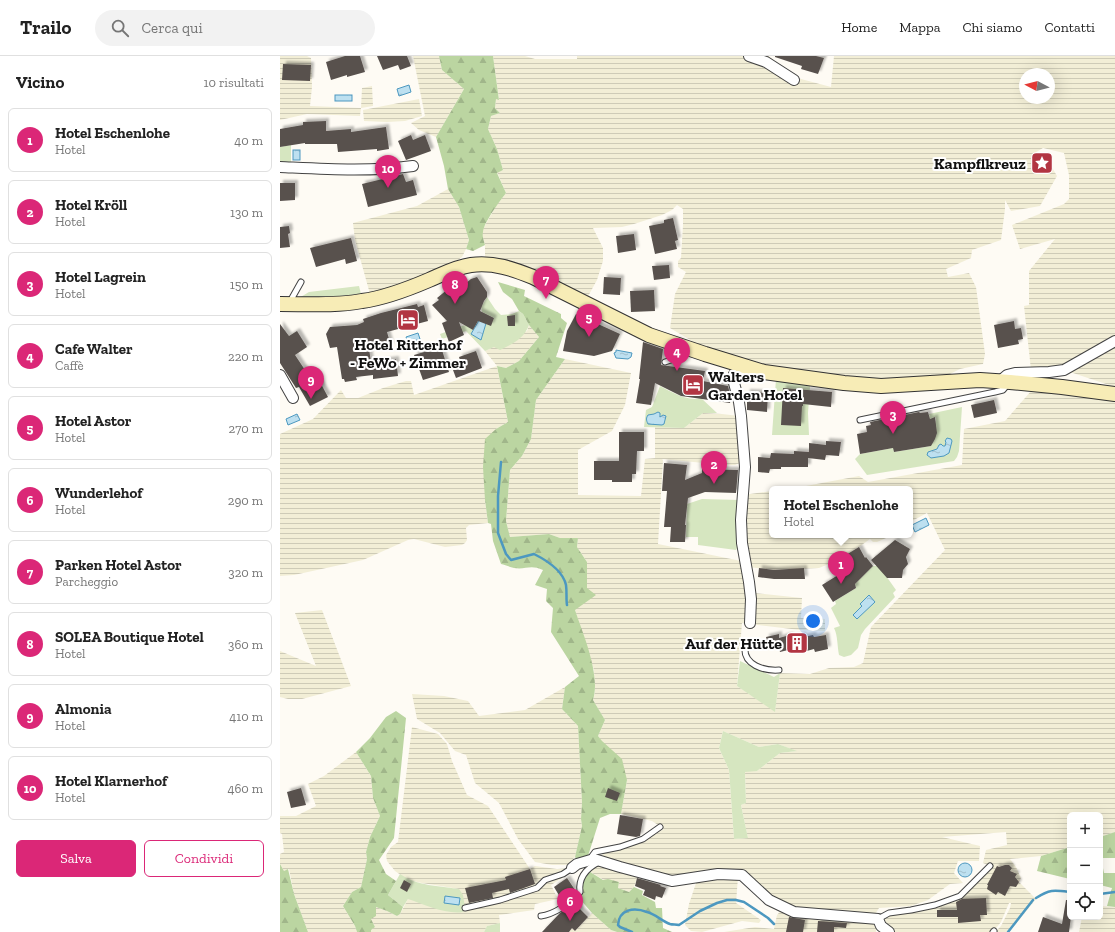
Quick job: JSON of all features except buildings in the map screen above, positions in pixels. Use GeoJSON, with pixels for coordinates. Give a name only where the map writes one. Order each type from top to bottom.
{"type":"FeatureCollection","features":[{"type":"Feature","properties":{"kind":"street"},"geometry":{"type":"LineString","coordinates":[[749,56],[766,62],[794,80]]}},
{"type":"Feature","properties":{"kind":"street"},"geometry":{"type":"LineString","coordinates":[[280,167],[390,169],[413,166]]}},
{"type":"Feature","properties":{"kind":"street"},"geometry":{"type":"LineString","coordinates":[[286,304],[362,302],[399,292],[461,267],[474,265],[499,266],[514,269],[533,277],[649,335],[764,372],[844,383],[881,386],[905,386],[971,381],[1005,381],[1115,394]]}},
{"type":"Feature","properties":{"kind":"street"},"geometry":{"type":"LineString","coordinates":[[1005,381],[1007,375],[1016,373],[1064,370],[1115,341]]}},
{"type":"Feature","properties":{"kind":"street"},"geometry":{"type":"LineString","coordinates":[[734,374],[733,379],[741,416],[745,467],[741,520],[742,543],[749,582],[750,623]]}},
{"type":"Feature","properties":{"kind":"street"},"geometry":{"type":"LineString","coordinates":[[280,375],[294,398]]}},
{"type":"Feature","properties":{"kind":"street"},"geometry":{"type":"LineString","coordinates":[[575,866],[593,862],[620,867],[672,881],[718,874],[742,875],[769,900],[794,912],[878,920],[881,926],[889,932]]}},
{"type":"Feature","properties":{"kind":"lane"},"geometry":{"type":"LineString","coordinates":[[286,304],[292,298],[301,282]]}},
{"type":"Feature","properties":{"kind":"lane"},"geometry":{"type":"LineString","coordinates":[[665,362],[680,357]]}},
{"type":"Feature","properties":{"kind":"lane"},"geometry":{"type":"LineString","coordinates":[[734,374],[749,375],[764,372]]}},
{"type":"Feature","properties":{"kind":"lane"},"geometry":{"type":"LineString","coordinates":[[860,420],[995,392],[1002,390],[1005,381]]}},
{"type":"Feature","properties":{"kind":"lane"},"geometry":{"type":"LineString","coordinates":[[745,647],[746,657],[751,662],[762,668],[779,670]]}},
{"type":"Feature","properties":{"kind":"lane"},"geometry":{"type":"LineString","coordinates":[[541,916],[548,916],[574,899],[580,892],[579,886],[582,878],[593,862],[592,856],[595,852],[620,847],[643,839],[660,827]]}},
{"type":"Feature","properties":{"kind":"lane"},"geometry":{"type":"LineString","coordinates":[[465,908],[500,900],[537,888],[545,880],[562,874],[575,866]]}},
{"type":"Feature","properties":{"kind":"lane"},"geometry":{"type":"LineString","coordinates":[[878,920],[889,913],[935,905],[960,896],[990,866]]}},
{"type":"Feature","properties":{"kind":"shaded area"},"geometry":{"type":"Polygon","coordinates":[[[280,56],[307,56],[311,58],[312,87],[310,106],[361,108],[360,116],[307,114],[280,120],[280,56]]]}},
{"type":"Feature","properties":{"kind":"shaded area"},"geometry":{"type":"Polygon","coordinates":[[[413,56],[439,56],[442,70],[464,89],[436,137],[419,130],[411,123],[425,116],[413,56]]]}},
{"type":"Feature","properties":{"kind":"shaded area"},"geometry":{"type":"Polygon","coordinates":[[[493,56],[525,56],[535,59],[577,59],[577,56],[769,56],[786,75],[831,87],[834,56],[1115,56],[1115,338],[1062,367],[1031,370],[1024,306],[1029,305],[1029,271],[1055,239],[1020,249],[1012,225],[1064,204],[1069,199],[1069,175],[1064,153],[1043,148],[1033,154],[1038,168],[1050,164],[1057,176],[1040,206],[1011,211],[1005,200],[1001,240],[972,250],[971,258],[946,269],[948,277],[969,273],[976,287],[985,354],[983,364],[960,369],[944,377],[916,380],[848,378],[752,363],[697,344],[670,328],[675,294],[686,272],[678,267],[678,261],[681,258],[683,209],[677,205],[672,210],[662,215],[634,224],[622,227],[593,228],[603,248],[603,261],[597,280],[586,300],[485,260],[485,245],[482,234],[483,229],[496,206],[506,193],[497,172],[503,170],[497,149],[488,129],[491,116],[500,113],[495,108],[496,99],[499,99],[493,56]]]}},
{"type":"Feature","properties":{"kind":"shaded area"},"geometry":{"type":"Polygon","coordinates":[[[372,86],[373,106],[361,108],[362,88],[372,86]]]}},
{"type":"Feature","properties":{"kind":"shaded area"},"geometry":{"type":"Polygon","coordinates":[[[419,99],[422,116],[405,121],[364,121],[363,110],[419,99]]]}},
{"type":"Feature","properties":{"kind":"shaded area"},"geometry":{"type":"Polygon","coordinates":[[[448,189],[459,207],[469,240],[462,257],[453,264],[411,282],[370,294],[355,240],[353,223],[417,206],[448,189]]]}},
{"type":"Feature","properties":{"kind":"shaded area"},"geometry":{"type":"Polygon","coordinates":[[[529,325],[539,337],[519,361],[506,368],[497,366],[485,351],[527,331],[529,325]]]}},
{"type":"Feature","properties":{"kind":"shaded area"},"geometry":{"type":"Polygon","coordinates":[[[1115,341],[1115,387],[1064,370],[1115,341]]]}},
{"type":"Feature","properties":{"kind":"shaded area"},"geometry":{"type":"Polygon","coordinates":[[[565,359],[631,373],[625,405],[612,431],[578,450],[578,495],[641,496],[645,459],[655,458],[655,427],[684,428],[703,413],[739,416],[740,463],[735,465],[725,465],[662,459],[658,544],[741,561],[745,592],[802,598],[801,618],[825,619],[825,631],[800,630],[742,623],[737,686],[775,711],[780,673],[810,674],[829,668],[854,667],[863,663],[871,627],[945,550],[927,513],[913,520],[913,486],[806,486],[859,476],[868,482],[962,465],[964,429],[1005,421],[1032,390],[1115,399],[1115,832],[1103,836],[1103,812],[1067,812],[1067,848],[1041,856],[1010,859],[1021,878],[1019,882],[1036,899],[1009,932],[995,932],[1001,926],[1011,903],[1009,903],[1001,922],[993,932],[890,932],[878,919],[889,913],[911,910],[960,896],[990,866],[983,863],[986,850],[1007,845],[1006,832],[942,837],[980,846],[979,861],[958,861],[954,873],[963,883],[950,884],[928,900],[911,906],[879,908],[874,916],[876,919],[876,932],[724,932],[755,927],[774,929],[777,915],[785,906],[802,909],[790,905],[772,895],[751,880],[743,870],[672,881],[639,872],[634,887],[629,892],[618,888],[619,882],[604,880],[587,870],[602,861],[603,853],[618,851],[642,842],[664,829],[652,821],[621,814],[627,780],[598,736],[605,720],[593,700],[595,692],[594,670],[575,610],[587,588],[587,562],[577,547],[578,538],[560,538],[549,534],[510,537],[506,521],[510,470],[522,456],[531,439],[536,400],[565,359]],[[723,731],[719,748],[729,770],[734,839],[748,838],[741,805],[746,803],[745,771],[757,771],[780,753],[796,751],[778,744],[759,747],[723,731]]]}},
{"type":"Feature","properties":{"kind":"shaded area"},"geometry":{"type":"Polygon","coordinates":[[[497,366],[508,422],[496,429],[485,500],[488,523],[469,525],[466,528],[467,540],[462,545],[445,547],[414,539],[408,540],[363,560],[294,575],[280,576],[280,434],[313,419],[341,390],[346,398],[358,398],[383,388],[406,381],[411,381],[414,395],[497,366]]]}},
{"type":"Feature","properties":{"kind":"shaded area"},"geometry":{"type":"Polygon","coordinates":[[[769,491],[769,538],[886,538],[877,542],[873,542],[870,539],[836,561],[819,568],[774,570],[748,567],[743,495],[769,491]]]}},
{"type":"Feature","properties":{"kind":"shaded area"},"geometry":{"type":"Polygon","coordinates":[[[322,610],[351,686],[302,699],[288,699],[280,697],[280,651],[316,666],[295,613],[322,610]]]}},
{"type":"Feature","properties":{"kind":"shaded area"},"geometry":{"type":"Polygon","coordinates":[[[565,687],[562,709],[578,726],[582,826],[575,857],[567,865],[552,865],[535,862],[518,839],[499,803],[475,783],[466,755],[455,751],[440,733],[417,719],[412,694],[444,696],[468,701],[479,716],[525,710],[565,687]]]}},
{"type":"Feature","properties":{"kind":"shaded area"},"geometry":{"type":"Polygon","coordinates":[[[412,727],[438,734],[447,744],[452,761],[467,795],[488,806],[530,869],[535,866],[557,869],[572,868],[573,871],[551,885],[558,899],[535,904],[534,910],[499,915],[500,923],[487,926],[484,932],[371,932],[370,930],[375,927],[371,919],[376,907],[397,916],[400,914],[408,899],[459,889],[408,880],[395,871],[387,861],[386,855],[391,847],[398,842],[412,727]]]}},
{"type":"Feature","properties":{"kind":"shaded area"},"geometry":{"type":"Polygon","coordinates":[[[356,752],[371,776],[373,798],[380,816],[370,837],[366,852],[367,859],[361,887],[352,892],[343,906],[357,932],[308,932],[294,894],[289,869],[284,871],[280,864],[280,854],[284,852],[282,834],[280,833],[280,816],[296,816],[316,806],[308,784],[324,776],[356,752]]]}},
{"type":"Feature","properties":{"kind":"shaded area"},"geometry":{"type":"Polygon","coordinates":[[[738,877],[736,903],[761,920],[759,923],[742,921],[702,932],[691,931],[685,925],[689,904],[697,880],[738,877]]]}},
{"type":"Feature","properties":{"kind":"shaded area"},"geometry":{"type":"Polygon","coordinates":[[[1103,906],[1115,907],[1115,932],[1079,932],[1081,920],[1103,920],[1103,906]]]}},
{"type":"Feature","properties":{"kind":"shaded area"},"geometry":{"type":"Polygon","coordinates":[[[592,913],[611,930],[617,932],[569,932],[572,928],[575,931],[592,913]]]}},
{"type":"Feature","properties":{"kind":"green space"},"geometry":{"type":"Polygon","coordinates":[[[439,56],[493,56],[499,100],[496,99],[495,108],[500,113],[491,116],[488,129],[497,149],[503,170],[497,173],[506,193],[486,223],[483,235],[485,245],[473,251],[466,249],[469,240],[459,207],[448,189],[444,166],[436,137],[464,89],[442,70],[439,56]]]}},
{"type":"Feature","properties":{"kind":"green space"},"geometry":{"type":"Polygon","coordinates":[[[291,145],[291,162],[280,162],[280,147],[291,145]]]}},
{"type":"Feature","properties":{"kind":"green space"},"geometry":{"type":"Polygon","coordinates":[[[498,282],[525,290],[524,296],[561,314],[561,318],[567,323],[556,357],[565,359],[536,400],[531,439],[522,456],[510,470],[506,521],[510,537],[549,534],[560,538],[578,538],[577,547],[587,562],[587,588],[596,595],[575,610],[593,667],[595,690],[593,700],[605,720],[598,736],[622,759],[627,780],[621,814],[610,814],[600,818],[588,856],[577,860],[575,857],[582,826],[578,726],[562,709],[565,687],[579,676],[551,632],[553,608],[546,601],[547,589],[535,585],[543,570],[535,567],[514,568],[501,564],[493,541],[491,524],[488,523],[483,467],[485,439],[496,429],[508,422],[497,366],[506,368],[519,361],[539,337],[529,325],[523,314],[519,311],[512,299],[503,292],[498,282]]]}},
{"type":"Feature","properties":{"kind":"green space"},"geometry":{"type":"Polygon","coordinates":[[[359,286],[361,294],[299,298],[309,292],[359,286]]]}},
{"type":"Feature","properties":{"kind":"green space"},"geometry":{"type":"Polygon","coordinates":[[[487,297],[501,315],[512,314],[519,311],[523,314],[529,325],[521,337],[500,350],[494,347],[485,351],[466,331],[442,339],[440,334],[465,325],[473,330],[471,334],[481,339],[486,324],[494,318],[482,312],[481,307],[487,297]]]}},
{"type":"Feature","properties":{"kind":"green space"},"geometry":{"type":"Polygon","coordinates":[[[776,379],[810,386],[808,413],[809,435],[772,435],[776,379]]]}},
{"type":"Feature","properties":{"kind":"green space"},"geometry":{"type":"Polygon","coordinates":[[[660,386],[685,398],[701,398],[717,413],[703,413],[684,428],[644,427],[646,410],[652,407],[660,386]]]}},
{"type":"Feature","properties":{"kind":"green space"},"geometry":{"type":"Polygon","coordinates":[[[962,407],[959,451],[954,461],[867,475],[855,459],[860,454],[893,448],[894,452],[931,446],[936,419],[935,417],[930,419],[929,414],[962,407]]]}},
{"type":"Feature","properties":{"kind":"green space"},"geometry":{"type":"Polygon","coordinates":[[[702,499],[740,500],[738,546],[736,550],[698,545],[698,537],[686,537],[687,504],[702,499]]]}},
{"type":"Feature","properties":{"kind":"green space"},"geometry":{"type":"Polygon","coordinates":[[[873,566],[879,566],[896,590],[893,593],[895,597],[865,629],[861,635],[858,648],[851,655],[844,657],[839,655],[834,628],[840,626],[831,608],[836,604],[835,601],[856,588],[855,584],[873,566]]]}},
{"type":"Feature","properties":{"kind":"green space"},"geometry":{"type":"Polygon","coordinates":[[[740,661],[774,677],[780,673],[775,712],[737,686],[740,661]]]}},
{"type":"Feature","properties":{"kind":"green space"},"geometry":{"type":"Polygon","coordinates":[[[396,711],[406,718],[394,838],[379,860],[386,874],[396,881],[388,895],[403,907],[400,914],[397,916],[376,907],[376,916],[371,919],[375,927],[371,930],[371,932],[357,932],[343,906],[352,892],[361,887],[367,859],[366,852],[370,837],[380,816],[373,798],[371,776],[356,752],[370,738],[386,717],[396,711]]]}},
{"type":"Feature","properties":{"kind":"green space"},"geometry":{"type":"Polygon","coordinates":[[[723,731],[759,747],[778,744],[797,751],[780,753],[757,771],[745,772],[746,803],[741,805],[748,838],[734,839],[729,770],[719,748],[723,731]]]}},
{"type":"Feature","properties":{"kind":"green space"},"geometry":{"type":"Polygon","coordinates":[[[1115,832],[1115,858],[1103,858],[1103,836],[1115,832]]]}},
{"type":"Feature","properties":{"kind":"green space"},"geometry":{"type":"Polygon","coordinates":[[[1067,848],[1067,878],[1037,871],[1041,856],[1067,848]]]}},
{"type":"Feature","properties":{"kind":"green space"},"geometry":{"type":"Polygon","coordinates":[[[280,864],[284,871],[288,869],[294,894],[308,932],[280,932],[280,864]]]}},
{"type":"Feature","properties":{"kind":"green space"},"geometry":{"type":"Polygon","coordinates":[[[1103,868],[1104,873],[1115,873],[1115,907],[1107,906],[1112,888],[1103,886],[1103,868]]]}},
{"type":"Feature","properties":{"kind":"green space"},"geometry":{"type":"Polygon","coordinates":[[[587,870],[603,880],[608,879],[619,882],[618,888],[629,892],[634,887],[643,891],[642,895],[655,902],[656,908],[662,908],[663,928],[672,932],[617,932],[611,930],[592,913],[579,898],[579,886],[587,870]]]}},
{"type":"Feature","properties":{"kind":"green space"},"geometry":{"type":"Polygon","coordinates":[[[400,874],[421,883],[459,889],[463,895],[465,908],[463,912],[457,913],[443,911],[408,899],[403,907],[388,895],[400,874]]]}},
{"type":"Feature","properties":{"kind":"green space"},"geometry":{"type":"Polygon","coordinates":[[[500,923],[500,932],[484,932],[487,926],[500,923]]]}},
{"type":"Feature","properties":{"kind":"water"},"geometry":{"type":"Polygon","coordinates":[[[409,85],[411,92],[399,96],[397,89],[409,85]]]}},
{"type":"Feature","properties":{"kind":"water"},"geometry":{"type":"Polygon","coordinates":[[[335,95],[352,95],[352,101],[335,101],[335,95]]]}},
{"type":"Feature","properties":{"kind":"water"},"geometry":{"type":"Polygon","coordinates":[[[293,150],[300,150],[300,160],[293,160],[293,150]]]}},
{"type":"Feature","properties":{"kind":"water"},"geometry":{"type":"Polygon","coordinates":[[[481,317],[487,320],[481,340],[471,334],[481,317]]]}},
{"type":"Feature","properties":{"kind":"water"},"geometry":{"type":"Polygon","coordinates":[[[418,333],[420,339],[408,343],[406,337],[418,333]]]}},
{"type":"Feature","properties":{"kind":"water"},"geometry":{"type":"Polygon","coordinates":[[[616,350],[632,353],[631,357],[628,359],[616,358],[614,353],[616,350]]]}},
{"type":"Feature","properties":{"kind":"water"},"geometry":{"type":"Polygon","coordinates":[[[658,412],[660,413],[660,417],[663,415],[666,416],[664,424],[648,424],[646,419],[648,415],[658,412]]]}},
{"type":"Feature","properties":{"kind":"water"},"geometry":{"type":"Polygon","coordinates":[[[297,414],[300,420],[288,425],[286,419],[297,414]]]}},
{"type":"Feature","properties":{"kind":"water"},"geometry":{"type":"Polygon","coordinates":[[[947,438],[951,439],[952,441],[949,453],[944,456],[931,458],[927,455],[928,452],[937,449],[941,444],[945,446],[945,441],[947,438]]]}},
{"type":"Feature","properties":{"kind":"water"},"geometry":{"type":"Polygon","coordinates":[[[926,518],[929,525],[915,532],[913,524],[926,518]]]}},
{"type":"Feature","properties":{"kind":"water"},"geometry":{"type":"Polygon","coordinates":[[[869,595],[875,602],[857,619],[853,615],[862,606],[860,604],[869,595]]]}},
{"type":"Feature","properties":{"kind":"water"},"geometry":{"type":"Polygon","coordinates":[[[965,863],[970,865],[972,870],[970,875],[965,877],[960,875],[958,870],[960,865],[965,863]]]}},
{"type":"Feature","properties":{"kind":"water"},"geometry":{"type":"Polygon","coordinates":[[[445,896],[460,898],[459,905],[444,903],[445,896]]]}},
{"type":"Feature","properties":{"kind":"waterway"},"geometry":{"type":"LineString","coordinates":[[501,462],[498,496],[498,533],[506,554],[511,560],[534,554],[553,566],[561,575],[566,585],[567,605]]}},
{"type":"Feature","properties":{"kind":"waterway"},"geometry":{"type":"LineString","coordinates":[[1036,898],[1052,891],[1067,892]]}},
{"type":"Feature","properties":{"kind":"waterway"},"geometry":{"type":"LineString","coordinates":[[1103,894],[1115,892]]}},
{"type":"Feature","properties":{"kind":"waterway"},"geometry":{"type":"LineString","coordinates":[[632,932],[618,925],[621,916],[628,911],[642,910],[653,914],[670,924],[679,925],[700,911],[727,900],[744,902],[768,918],[774,924]]}},
{"type":"Feature","properties":{"kind":"waterway"},"geometry":{"type":"LineString","coordinates":[[1008,932],[1033,900]]}},
{"type":"Feature","properties":{"kind":"place","name":"Kampflkreuz"},"geometry":{"type":"Point","coordinates":[1042,163]}},
{"type":"Feature","properties":{"kind":"place","name":"Hotel Klarnerhof"},"geometry":{"type":"Point","coordinates":[388,188]}},
{"type":"Feature","properties":{"kind":"place","name":"Parken Hotel Astor"},"geometry":{"type":"Point","coordinates":[546,299]}},
{"type":"Feature","properties":{"kind":"place","name":"SOLEA Boutique Hotel"},"geometry":{"type":"Point","coordinates":[455,304]}},
{"type":"Feature","properties":{"kind":"place","name":"Hotel Ritterhof - FeWo + Zimmer"},"geometry":{"type":"Point","coordinates":[408,320]}},
{"type":"Feature","properties":{"kind":"place","name":"Hotel Astor"},"geometry":{"type":"Point","coordinates":[589,337]}},
{"type":"Feature","properties":{"kind":"place","name":"Cafe Walter"},"geometry":{"type":"Point","coordinates":[677,371]}},
{"type":"Feature","properties":{"kind":"place","name":"Walters Garden Hotel"},"geometry":{"type":"Point","coordinates":[693,385]}},
{"type":"Feature","properties":{"kind":"place","name":"Almonia"},"geometry":{"type":"Point","coordinates":[311,399]}},
{"type":"Feature","properties":{"kind":"place","name":"Hotel Lagrein"},"geometry":{"type":"Point","coordinates":[893,434]}},
{"type":"Feature","properties":{"kind":"place","name":"Hotel Kröll"},"geometry":{"type":"Point","coordinates":[714,484]}},
{"type":"Feature","properties":{"kind":"place","name":"Hotel Eschenlohe"},"geometry":{"type":"Point","coordinates":[841,584]}},
{"type":"Feature","properties":{"kind":"place","name":"Auf der Hütte"},"geometry":{"type":"Point","coordinates":[797,643]}},
{"type":"Feature","properties":{"kind":"place","name":"Wunderlehof"},"geometry":{"type":"Point","coordinates":[570,921]}}]}
